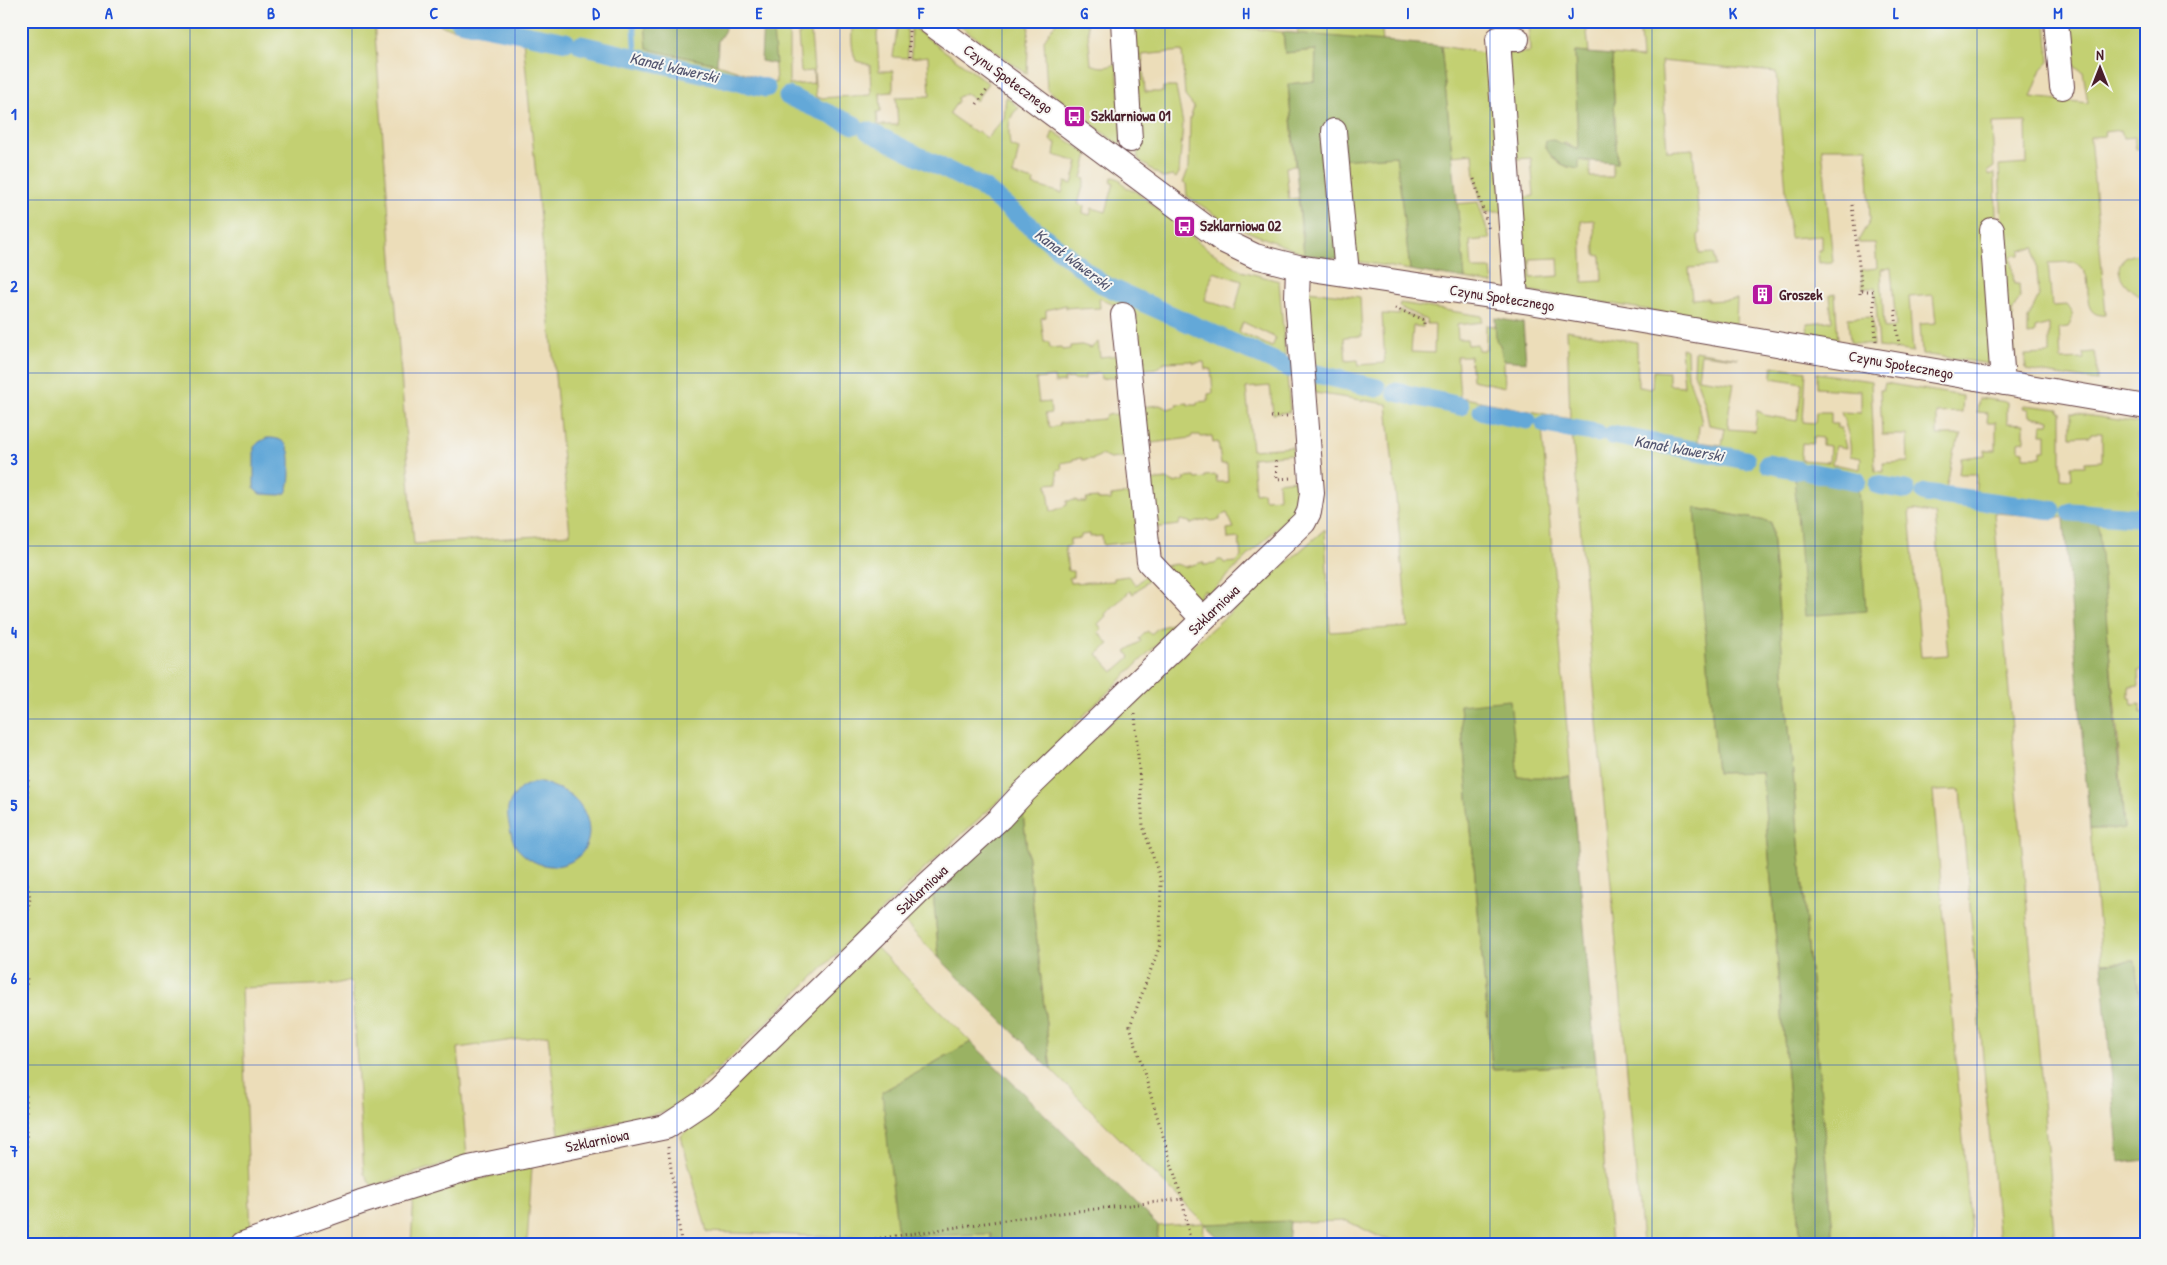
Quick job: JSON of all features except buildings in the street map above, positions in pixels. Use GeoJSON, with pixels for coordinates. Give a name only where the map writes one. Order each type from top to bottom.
{"type":"FeatureCollection","features":[{"type":"Feature","properties":{"kind":"street"},"geometry":{"type":"LineString","coordinates":[[1123,21],[1130,140]]}},
{"type":"Feature","properties":{"kind":"street"},"geometry":{"type":"LineString","coordinates":[[2056,21],[2062,87]]}},
{"type":"Feature","properties":{"kind":"street","name":"Czynu Społecznego"},"geometry":{"type":"LineString","coordinates":[[919,23],[1224,241],[1254,256],[1298,267],[1516,299],[2146,407]]}},
{"type":"Feature","properties":{"kind":"street"},"geometry":{"type":"LineString","coordinates":[[1516,299],[1498,39],[1517,39]]}},
{"type":"Feature","properties":{"kind":"street"},"geometry":{"type":"LineString","coordinates":[[1334,131],[1347,274]]}},
{"type":"Feature","properties":{"kind":"street"},"geometry":{"type":"LineString","coordinates":[[1992,230],[2003,383]]}},
{"type":"Feature","properties":{"kind":"street","name":"Szklarniowa"},"geometry":{"type":"LineString","coordinates":[[243,1244],[361,1202],[469,1168],[666,1127],[718,1090],[918,893],[1000,818],[1025,791],[1302,526],[1309,512],[1312,493],[1297,298],[1298,267]]}},
{"type":"Feature","properties":{"kind":"street"},"geometry":{"type":"LineString","coordinates":[[1123,315],[1149,562],[1203,620]]}},
{"type":"Feature","properties":{"kind":"path"},"geometry":{"type":"LineString","coordinates":[[910,58],[919,23]]}},
{"type":"Feature","properties":{"kind":"path"},"geometry":{"type":"LineString","coordinates":[[977,104],[990,85]]}},
{"type":"Feature","properties":{"kind":"path"},"geometry":{"type":"LineString","coordinates":[[1474,179],[1491,238]]}},
{"type":"Feature","properties":{"kind":"path"},"geometry":{"type":"LineString","coordinates":[[1852,205],[1861,293],[1873,291],[1876,346]]}},
{"type":"Feature","properties":{"kind":"path"},"geometry":{"type":"LineString","coordinates":[[1395,308],[1425,320],[1425,327]]}},
{"type":"Feature","properties":{"kind":"path"},"geometry":{"type":"LineString","coordinates":[[1895,310],[1899,350]]}},
{"type":"Feature","properties":{"kind":"path"},"geometry":{"type":"LineString","coordinates":[[1270,417],[1290,416]]}},
{"type":"Feature","properties":{"kind":"path"},"geometry":{"type":"LineString","coordinates":[[1276,461],[1277,479],[1295,478]]}},
{"type":"Feature","properties":{"kind":"path"},"geometry":{"type":"LineString","coordinates":[[1133,689],[1143,826],[1161,881],[1160,945],[1130,1026],[1182,1200],[1191,1244]]}},
{"type":"Feature","properties":{"kind":"path"},"geometry":{"type":"LineString","coordinates":[[21,747],[29,765],[23,862],[30,898],[22,952],[27,980],[21,1008]]}},
{"type":"Feature","properties":{"kind":"path"},"geometry":{"type":"LineString","coordinates":[[21,1087],[26,1095],[27,1222],[29,1244]]}},
{"type":"Feature","properties":{"kind":"path"},"geometry":{"type":"LineString","coordinates":[[666,1127],[681,1241],[687,1244]]}},
{"type":"Feature","properties":{"kind":"path"},"geometry":{"type":"LineString","coordinates":[[861,1244],[875,1239],[1026,1217],[1182,1200]]}},
{"type":"Feature","properties":{"kind":"green space"},"geometry":{"type":"Polygon","coordinates":[[[21,21],[374,21],[414,544],[570,534],[523,40],[445,27],[434,21],[645,21],[648,49],[717,64],[776,83],[772,21],[789,21],[789,85],[814,83],[813,71],[801,72],[798,34],[809,33],[810,21],[816,97],[819,98],[871,95],[870,65],[856,61],[853,51],[853,21],[881,21],[877,34],[879,71],[893,71],[893,92],[880,93],[881,111],[877,112],[878,125],[898,125],[896,97],[930,96],[928,56],[911,58],[911,26],[988,83],[976,101],[965,93],[957,98],[958,101],[949,114],[976,133],[978,131],[987,138],[1004,118],[1006,96],[1019,108],[1012,116],[1009,125],[1010,146],[1019,149],[1013,175],[1034,181],[1033,185],[1062,193],[1065,182],[1072,184],[1078,162],[1054,155],[1056,143],[1050,140],[1053,131],[1088,154],[1082,178],[1085,179],[1078,204],[1084,206],[1083,213],[1090,215],[1092,208],[1106,212],[1114,183],[1111,182],[1112,177],[1119,179],[1210,251],[1242,271],[1279,281],[1290,412],[1273,414],[1270,386],[1246,388],[1252,450],[1292,447],[1293,454],[1252,458],[1255,493],[1263,492],[1264,499],[1279,498],[1278,482],[1295,480],[1297,508],[1209,594],[1204,590],[1200,595],[1204,599],[1191,598],[1164,566],[1176,564],[1185,567],[1203,562],[1204,565],[1215,564],[1218,560],[1222,560],[1224,563],[1236,562],[1241,557],[1239,538],[1228,539],[1227,529],[1234,528],[1227,513],[1220,516],[1220,520],[1210,521],[1209,519],[1190,524],[1190,522],[1180,520],[1179,525],[1153,528],[1148,481],[1167,479],[1174,483],[1185,480],[1184,478],[1195,477],[1196,479],[1216,475],[1217,482],[1228,482],[1227,464],[1221,464],[1218,442],[1213,443],[1212,436],[1201,437],[1200,435],[1192,435],[1191,438],[1144,444],[1140,407],[1160,405],[1168,409],[1177,406],[1176,404],[1188,403],[1188,405],[1197,405],[1197,402],[1208,401],[1208,394],[1213,393],[1211,369],[1205,369],[1204,362],[1193,363],[1193,361],[1164,362],[1157,368],[1137,370],[1132,323],[1138,316],[1099,298],[1100,308],[1066,308],[1066,305],[1046,310],[1046,317],[1041,318],[1044,342],[1049,342],[1050,348],[1061,347],[1062,350],[1070,349],[1070,346],[1082,345],[1091,348],[1098,342],[1100,357],[1119,355],[1121,376],[1101,379],[1100,373],[1085,375],[1085,379],[1064,379],[1065,382],[1055,383],[1054,377],[1036,379],[1039,403],[1050,402],[1051,413],[1045,414],[1050,428],[1059,425],[1059,423],[1080,423],[1081,421],[1103,419],[1107,415],[1125,413],[1129,457],[1110,459],[1101,455],[1094,459],[1073,459],[1073,461],[1061,463],[1062,469],[1057,470],[1058,483],[1047,484],[1051,512],[1067,505],[1067,501],[1077,500],[1077,502],[1086,502],[1086,499],[1098,498],[1098,500],[1111,500],[1111,496],[1134,493],[1139,541],[1103,545],[1102,536],[1090,537],[1090,534],[1081,535],[1081,538],[1070,539],[1070,546],[1065,547],[1068,571],[1073,571],[1073,577],[1069,578],[1070,583],[1114,581],[1114,578],[1128,576],[1136,585],[1148,573],[1152,577],[1133,594],[1130,591],[1105,614],[1106,616],[1098,624],[1102,629],[1098,632],[1109,644],[1097,654],[1113,672],[1130,657],[1126,651],[1141,641],[1139,639],[1147,631],[1151,634],[1158,628],[1175,623],[1177,625],[1073,726],[1074,732],[938,856],[677,1109],[559,1135],[548,1035],[458,1048],[467,1157],[372,1186],[364,1173],[352,985],[348,981],[335,984],[241,988],[251,1233],[218,1244],[21,1244],[21,21]],[[1213,272],[1205,300],[1235,310],[1242,281],[1213,272]],[[1243,322],[1239,332],[1272,347],[1276,338],[1243,322]]]}},
{"type":"Feature","properties":{"kind":"green space"},"geometry":{"type":"Polygon","coordinates":[[[645,21],[724,21],[725,30],[718,41],[717,64],[647,49],[645,21]]]}},
{"type":"Feature","properties":{"kind":"green space"},"geometry":{"type":"Polygon","coordinates":[[[763,21],[772,21],[776,64],[761,61],[763,21]]]}},
{"type":"Feature","properties":{"kind":"green space"},"geometry":{"type":"Polygon","coordinates":[[[953,21],[1029,21],[1027,74],[953,21]]]}},
{"type":"Feature","properties":{"kind":"green space"},"geometry":{"type":"Polygon","coordinates":[[[1057,21],[1087,21],[1091,64],[1104,67],[1117,63],[1122,138],[1119,145],[1047,89],[1044,40],[1057,21]]]}},
{"type":"Feature","properties":{"kind":"green space"},"geometry":{"type":"Polygon","coordinates":[[[1127,21],[1186,21],[1283,32],[1285,53],[1316,50],[1315,81],[1288,84],[1295,166],[1286,167],[1289,199],[1298,198],[1304,254],[1231,225],[1187,196],[1186,184],[1183,183],[1189,167],[1190,119],[1194,107],[1185,96],[1182,51],[1142,55],[1145,92],[1163,92],[1163,87],[1176,87],[1183,124],[1179,173],[1176,178],[1173,176],[1163,178],[1138,159],[1127,21]]]}},
{"type":"Feature","properties":{"kind":"green space"},"geometry":{"type":"Polygon","coordinates":[[[1297,21],[1381,21],[1383,42],[1298,34],[1297,21]]]}},
{"type":"Feature","properties":{"kind":"green space"},"geometry":{"type":"Polygon","coordinates":[[[1528,21],[1586,21],[1589,53],[1575,52],[1578,150],[1565,143],[1549,153],[1557,162],[1570,168],[1579,160],[1590,162],[1590,177],[1613,177],[1613,162],[1617,163],[1612,55],[1642,58],[1639,21],[2046,21],[2049,62],[2042,69],[2031,97],[2088,103],[2083,72],[2071,63],[2069,22],[2146,21],[2146,168],[2144,148],[2136,149],[2134,137],[2123,138],[2121,130],[2104,132],[2105,136],[2090,137],[2106,315],[2098,315],[2090,308],[2087,278],[2084,271],[2075,262],[2048,263],[2052,306],[2067,305],[2071,310],[2072,316],[2068,327],[2059,328],[2061,360],[2084,359],[2083,353],[2094,352],[2097,363],[2097,381],[2026,370],[2025,355],[2049,354],[2049,324],[2035,328],[2035,334],[2028,335],[2028,319],[2039,295],[2035,248],[2020,250],[2020,255],[2011,256],[2014,284],[2019,284],[2020,297],[2012,312],[2016,369],[2009,367],[1999,166],[2027,164],[2026,122],[1992,123],[1994,167],[1987,172],[1989,175],[1995,173],[1996,215],[1989,230],[1996,365],[1922,354],[1920,324],[1936,323],[1933,295],[1909,297],[1913,352],[1879,347],[1875,288],[1863,288],[1861,270],[1877,268],[1875,243],[1859,243],[1858,241],[1870,220],[1867,148],[1822,148],[1833,262],[1819,263],[1818,250],[1822,250],[1822,236],[1790,238],[1776,72],[1661,61],[1667,151],[1693,149],[1700,234],[1698,235],[1699,254],[1714,253],[1716,266],[1689,268],[1692,299],[1708,298],[1708,301],[1737,299],[1736,324],[1525,290],[1518,198],[1534,196],[1531,158],[1516,159],[1507,54],[1530,52],[1528,21]],[[1594,220],[1581,221],[1583,282],[1602,281],[1601,256],[1595,255],[1594,220]],[[1558,258],[1530,259],[1531,278],[1559,276],[1558,258]],[[1891,268],[1881,269],[1884,328],[1896,327],[1891,268]]]}},
{"type":"Feature","properties":{"kind":"green space"},"geometry":{"type":"Polygon","coordinates":[[[898,23],[907,29],[908,58],[893,57],[898,23]]]}},
{"type":"Feature","properties":{"kind":"green space"},"geometry":{"type":"Polygon","coordinates":[[[1283,32],[1441,46],[1465,279],[1410,270],[1396,156],[1340,160],[1349,260],[1304,254],[1288,84],[1315,81],[1316,50],[1285,53],[1283,32]]]}},
{"type":"Feature","properties":{"kind":"green space"},"geometry":{"type":"Polygon","coordinates":[[[1441,46],[1489,54],[1503,212],[1484,212],[1475,177],[1473,153],[1452,155],[1441,46]]]}},
{"type":"Feature","properties":{"kind":"green space"},"geometry":{"type":"Polygon","coordinates":[[[1575,52],[1612,55],[1617,163],[1579,160],[1579,169],[1573,168],[1563,165],[1555,159],[1545,146],[1546,141],[1553,140],[1578,150],[1575,52]]]}},
{"type":"Feature","properties":{"kind":"green space"},"geometry":{"type":"Polygon","coordinates":[[[1397,156],[1410,270],[1349,260],[1340,159],[1397,156]]]}},
{"type":"Feature","properties":{"kind":"green space"},"geometry":{"type":"Polygon","coordinates":[[[1478,202],[1490,239],[1470,241],[1472,269],[1491,269],[1493,284],[1465,279],[1457,204],[1478,202]]]}},
{"type":"Feature","properties":{"kind":"green space"},"geometry":{"type":"Polygon","coordinates":[[[2146,253],[2146,299],[2128,287],[2119,272],[2120,265],[2124,259],[2146,253]]]}},
{"type":"Feature","properties":{"kind":"green space"},"geometry":{"type":"Polygon","coordinates":[[[1308,291],[1360,297],[1362,336],[1344,337],[1346,361],[1358,360],[1359,365],[1385,363],[1382,314],[1399,315],[1399,311],[1423,321],[1423,327],[1413,326],[1411,352],[1434,353],[1435,324],[1427,324],[1426,320],[1399,307],[1400,303],[1482,316],[1482,322],[1457,325],[1458,339],[1467,339],[1468,345],[1477,344],[1478,350],[1486,350],[1486,325],[1495,326],[1503,355],[1505,387],[1472,380],[1470,356],[1457,356],[1460,397],[1570,419],[1567,330],[1637,342],[1638,387],[1652,388],[1653,371],[1669,372],[1669,385],[1684,386],[1681,348],[1687,350],[1688,377],[1698,404],[1702,424],[1699,425],[1698,442],[1722,445],[1725,428],[1709,425],[1705,404],[1694,373],[1695,351],[1738,358],[1701,354],[1698,378],[1734,383],[1728,429],[1755,431],[1757,409],[1764,415],[1797,421],[1802,383],[1772,378],[1772,366],[1806,371],[1803,422],[1815,423],[1816,412],[1831,412],[1831,424],[1837,424],[1837,428],[1841,428],[1846,448],[1835,446],[1832,464],[1860,469],[1861,458],[1850,456],[1847,429],[1841,412],[1861,413],[1861,391],[1817,388],[1817,373],[1871,381],[1875,471],[1884,472],[1883,463],[1908,462],[1907,435],[1882,435],[1880,390],[1883,390],[1885,383],[1963,396],[1962,412],[1937,413],[1937,435],[1962,435],[1954,449],[1946,489],[1975,494],[1977,474],[1959,474],[1961,458],[1985,455],[1984,450],[1996,450],[1996,422],[1987,422],[1988,413],[1977,412],[1979,398],[2007,402],[2007,423],[2024,424],[2024,441],[2019,442],[2019,450],[2024,451],[2024,457],[2041,457],[2041,451],[2046,451],[2046,434],[2041,434],[2042,424],[2049,424],[2050,420],[2030,416],[2029,409],[2023,408],[2024,405],[2059,409],[2059,412],[2061,412],[2061,478],[2072,479],[2071,466],[2085,466],[2085,462],[2102,461],[2102,433],[2071,437],[2071,413],[2146,424],[2146,489],[2140,489],[2140,505],[2146,505],[2146,670],[2138,671],[2139,686],[2129,687],[2129,697],[2131,697],[2132,705],[2140,704],[2141,714],[2146,713],[2146,1049],[2135,961],[2102,963],[2090,829],[2124,828],[2118,738],[2096,520],[1994,513],[2055,1244],[1999,1244],[1960,790],[1933,791],[1972,1244],[1834,1244],[1771,522],[1696,508],[1717,773],[1762,772],[1801,1244],[1642,1244],[1572,432],[1542,428],[1571,777],[1518,778],[1460,705],[1492,1069],[1596,1065],[1611,1244],[1407,1244],[1382,1238],[1347,1221],[1204,1224],[1203,1244],[1157,1244],[1158,1226],[1204,1223],[1051,1070],[1022,805],[1199,640],[1325,529],[1330,632],[1408,627],[1387,404],[1315,393],[1308,291]],[[1813,437],[1812,444],[1802,443],[1801,460],[1829,462],[1830,446],[1822,445],[1822,438],[1813,437]],[[1915,510],[1909,511],[1921,657],[1948,655],[1935,514],[1915,510]]]}},
{"type":"Feature","properties":{"kind":"green space"},"geometry":{"type":"Polygon","coordinates":[[[1835,294],[1838,341],[1808,336],[1807,323],[1832,321],[1830,295],[1835,294]]]}},
{"type":"Feature","properties":{"kind":"green space"},"geometry":{"type":"Polygon","coordinates":[[[1872,317],[1874,346],[1850,342],[1848,318],[1872,317]]]}},
{"type":"Feature","properties":{"kind":"green space"},"geometry":{"type":"Polygon","coordinates":[[[1495,318],[1523,323],[1526,362],[1503,360],[1500,345],[1496,340],[1495,318]]]}},
{"type":"Feature","properties":{"kind":"green space"},"geometry":{"type":"Polygon","coordinates":[[[1794,475],[1858,487],[1866,611],[1805,616],[1794,475]]]}},
{"type":"Feature","properties":{"kind":"green space"},"geometry":{"type":"Polygon","coordinates":[[[1695,508],[1771,522],[1834,1244],[1801,1244],[1762,772],[1717,773],[1695,508]]]}},
{"type":"Feature","properties":{"kind":"green space"},"geometry":{"type":"Polygon","coordinates":[[[2064,519],[2096,520],[2099,530],[2124,829],[2090,829],[2064,519]]]}},
{"type":"Feature","properties":{"kind":"green space"},"geometry":{"type":"Polygon","coordinates":[[[1510,700],[1518,777],[1571,777],[1596,1065],[1492,1069],[1460,705],[1510,700]]]}},
{"type":"Feature","properties":{"kind":"green space"},"geometry":{"type":"Polygon","coordinates":[[[1022,805],[1051,1070],[939,958],[933,892],[1022,805]]]}},
{"type":"Feature","properties":{"kind":"green space"},"geometry":{"type":"Polygon","coordinates":[[[933,892],[939,958],[903,921],[933,892]]]}},
{"type":"Feature","properties":{"kind":"green space"},"geometry":{"type":"Polygon","coordinates":[[[876,947],[971,1042],[882,1092],[991,1234],[991,1244],[870,1244],[870,1238],[707,1232],[681,1136],[876,947]]]}},
{"type":"Feature","properties":{"kind":"green space"},"geometry":{"type":"Polygon","coordinates":[[[2135,961],[2146,1049],[2146,1160],[2119,1163],[2102,963],[2135,961]]]}},
{"type":"Feature","properties":{"kind":"green space"},"geometry":{"type":"Polygon","coordinates":[[[971,1042],[1158,1226],[1157,1244],[991,1244],[991,1234],[898,1236],[882,1092],[971,1042]]]}},
{"type":"Feature","properties":{"kind":"green space"},"geometry":{"type":"Polygon","coordinates":[[[532,1167],[527,1244],[411,1244],[414,1194],[532,1167]]]}},
{"type":"Feature","properties":{"kind":"green space"},"geometry":{"type":"Polygon","coordinates":[[[1290,1221],[1288,1244],[1225,1244],[1204,1224],[1290,1221]]]}},
{"type":"Feature","properties":{"kind":"water"},"geometry":{"type":"Polygon","coordinates":[[[267,438],[274,438],[284,442],[289,450],[289,484],[286,493],[280,495],[260,494],[254,489],[254,447],[267,438]]]}},
{"type":"Feature","properties":{"kind":"water"},"geometry":{"type":"Polygon","coordinates":[[[542,782],[562,790],[573,797],[585,814],[588,824],[587,844],[582,852],[575,859],[558,866],[538,864],[532,861],[517,848],[511,835],[508,812],[511,801],[522,787],[542,782]]]}},
{"type":"Feature","properties":{"kind":"waterway","name":"Kanał Wawerski"},"geometry":{"type":"LineString","coordinates":[[459,21],[566,42]]}},
{"type":"Feature","properties":{"kind":"waterway"},"geometry":{"type":"LineString","coordinates":[[634,21],[636,57]]}},
{"type":"Feature","properties":{"kind":"waterway","name":"Kanał Wawerski"},"geometry":{"type":"LineString","coordinates":[[581,45],[766,88]]}},
{"type":"Feature","properties":{"kind":"waterway","name":"Kanał Wawerski"},"geometry":{"type":"LineString","coordinates":[[788,96],[854,125]]}},
{"type":"Feature","properties":{"kind":"waterway","name":"Kanał Wawerski"},"geometry":{"type":"LineString","coordinates":[[868,131],[985,189],[1102,284],[1289,368]]}},
{"type":"Feature","properties":{"kind":"waterway","name":"Kanał Wawerski"},"geometry":{"type":"LineString","coordinates":[[1317,374],[1377,388]]}},
{"type":"Feature","properties":{"kind":"waterway","name":"Kanał Wawerski"},"geometry":{"type":"LineString","coordinates":[[1396,392],[1460,406]]}},
{"type":"Feature","properties":{"kind":"waterway","name":"Kanał Wawerski"},"geometry":{"type":"LineString","coordinates":[[1482,411],[1527,420]]}},
{"type":"Feature","properties":{"kind":"waterway","name":"Kanał Wawerski"},"geometry":{"type":"LineString","coordinates":[[1545,424],[1597,433]]}},
{"type":"Feature","properties":{"kind":"waterway","name":"Kanał Wawerski"},"geometry":{"type":"LineString","coordinates":[[1612,435],[1746,460]]}},
{"type":"Feature","properties":{"kind":"waterway","name":"Kanał Wawerski"},"geometry":{"type":"LineString","coordinates":[[1768,464],[1798,470]]}},
{"type":"Feature","properties":{"kind":"waterway","name":"Kanał Wawerski"},"geometry":{"type":"LineString","coordinates":[[1809,472],[1857,481]]}},
{"type":"Feature","properties":{"kind":"waterway","name":"Kanał Wawerski"},"geometry":{"type":"LineString","coordinates":[[1878,485],[1906,490]]}},
{"type":"Feature","properties":{"kind":"waterway","name":"Kanał Wawerski"},"geometry":{"type":"LineString","coordinates":[[1925,493],[2052,510]]}},
{"type":"Feature","properties":{"kind":"waterway","name":"Kanał Wawerski"},"geometry":{"type":"LineString","coordinates":[[2071,512],[2146,518]]}},
{"type":"Feature","properties":{"kind":"place","name":"Szklarniowa 01"},"geometry":{"type":"Point","coordinates":[1075,116]}},
{"type":"Feature","properties":{"kind":"place","name":"Szklarniowa 02"},"geometry":{"type":"Point","coordinates":[1184,226]}},
{"type":"Feature","properties":{"kind":"place","name":"Groszek"},"geometry":{"type":"Point","coordinates":[1763,295]}}]}
